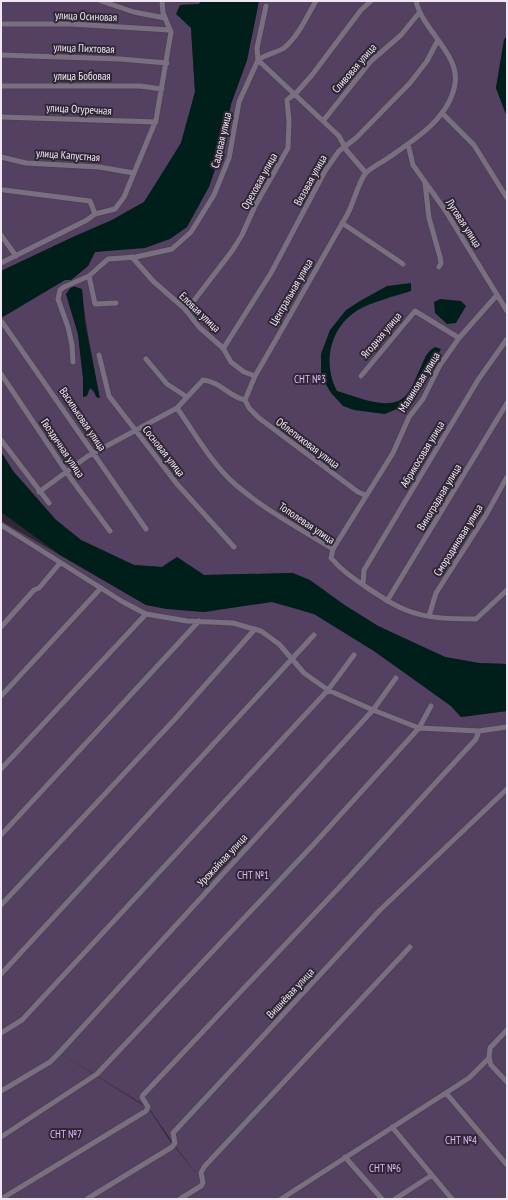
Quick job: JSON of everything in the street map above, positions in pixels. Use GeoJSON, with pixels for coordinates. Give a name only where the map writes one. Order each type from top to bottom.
{"type":"FeatureCollection","features":[{"type":"Feature","properties":{"kind":"street"},"geometry":{"type":"LineString","coordinates":[[101,1],[134,12],[165,18]]}},
{"type":"Feature","properties":{"kind":"street"},"geometry":{"type":"LineString","coordinates":[[1,264],[87,220],[95,214],[115,209],[124,197],[156,122],[167,63],[170,30],[165,18],[162,1]]}},
{"type":"Feature","properties":{"kind":"street"},"geometry":{"type":"LineString","coordinates":[[316,1],[289,43],[282,49],[258,60],[339,136],[366,173],[426,132],[442,112],[450,98],[455,84],[455,69],[448,53],[419,13],[416,1]]}},
{"type":"Feature","properties":{"kind":"street","name":"Ореховая улица"},"geometry":{"type":"LineString","coordinates":[[186,311],[235,245],[288,148],[289,122],[287,100],[312,75],[361,10],[371,1]]}},
{"type":"Feature","properties":{"kind":"street","name":"Садовая улица"},"geometry":{"type":"LineString","coordinates":[[73,362],[72,345],[68,327],[58,300],[60,290],[89,276],[108,259],[132,257],[172,249],[191,232],[206,210],[224,174],[229,158],[239,102],[258,60],[257,48],[266,6]]}},
{"type":"Feature","properties":{"kind":"street","name":"Сливовая улица"},"geometry":{"type":"LineString","coordinates":[[323,121],[371,61],[400,35],[419,13]]}},
{"type":"Feature","properties":{"kind":"street","name":"улица Осиновая"},"geometry":{"type":"LineString","coordinates":[[1,24],[71,24],[170,30]]}},
{"type":"Feature","properties":{"kind":"street","name":"Вязовая улица"},"geometry":{"type":"LineString","coordinates":[[223,349],[271,273],[325,171],[339,151],[346,147],[410,83],[427,61],[438,40]]}},
{"type":"Feature","properties":{"kind":"street","name":"улица Пихтовая"},"geometry":{"type":"LineString","coordinates":[[1,55],[120,59],[167,63]]}},
{"type":"Feature","properties":{"kind":"street","name":"улица Бобовая"},"geometry":{"type":"LineString","coordinates":[[1,86],[140,86],[162,89]]}},
{"type":"Feature","properties":{"kind":"street"},"geometry":{"type":"LineString","coordinates":[[442,112],[477,150],[507,198]]}},
{"type":"Feature","properties":{"kind":"street","name":"улица Огуречная"},"geometry":{"type":"LineString","coordinates":[[1,117],[156,122]]}},
{"type":"Feature","properties":{"kind":"street","name":"Луговая улица"},"geometry":{"type":"LineString","coordinates":[[408,144],[413,165],[445,210],[507,311]]}},
{"type":"Feature","properties":{"kind":"street","name":"улица Капустная"},"geometry":{"type":"LineString","coordinates":[[1,157],[26,163],[99,167],[134,173]]}},
{"type":"Feature","properties":{"kind":"street","name":"Центральная улица"},"geometry":{"type":"LineString","coordinates":[[245,400],[255,376],[351,207],[366,173]]}},
{"type":"Feature","properties":{"kind":"street"},"geometry":{"type":"LineString","coordinates":[[425,183],[429,218],[441,263],[438,267]]}},
{"type":"Feature","properties":{"kind":"street"},"geometry":{"type":"LineString","coordinates":[[4,190],[90,201],[95,214]]}},
{"type":"Feature","properties":{"kind":"street"},"geometry":{"type":"LineString","coordinates":[[342,223],[403,264]]}},
{"type":"Feature","properties":{"kind":"street"},"geometry":{"type":"LineString","coordinates":[[1,235],[16,256]]}},
{"type":"Feature","properties":{"kind":"street","name":"Еловая улица"},"geometry":{"type":"LineString","coordinates":[[132,257],[152,281],[186,311],[199,327],[223,349],[231,362],[238,368],[255,376]]}},
{"type":"Feature","properties":{"kind":"street"},"geometry":{"type":"LineString","coordinates":[[89,276],[95,304],[116,303]]}},
{"type":"Feature","properties":{"kind":"street","name":"Малиновая улица"},"geometry":{"type":"LineString","coordinates":[[332,549],[363,504],[365,495],[393,453],[409,417],[418,407],[440,365],[459,338],[497,295]]}},
{"type":"Feature","properties":{"kind":"street","name":"Ягодная улица"},"geometry":{"type":"LineString","coordinates":[[361,376],[415,311],[459,338]]}},
{"type":"Feature","properties":{"kind":"street","name":"Васильковая улица"},"geometry":{"type":"LineString","coordinates":[[2,322],[146,529]]}},
{"type":"Feature","properties":{"kind":"street","name":"Абрикосовая улица"},"geometry":{"type":"LineString","coordinates":[[363,584],[364,570],[419,481],[478,380],[507,338]]}},
{"type":"Feature","properties":{"kind":"street","name":"Сосновая улица"},"geometry":{"type":"LineString","coordinates":[[99,355],[110,396],[135,431],[192,501],[234,547]]}},
{"type":"Feature","properties":{"kind":"street"},"geometry":{"type":"LineString","coordinates":[[146,359],[167,384],[187,397]]}},
{"type":"Feature","properties":{"kind":"street","name":"Гвоздичная улица"},"geometry":{"type":"LineString","coordinates":[[1,374],[66,472],[110,531]]}},
{"type":"Feature","properties":{"kind":"street"},"geometry":{"type":"LineString","coordinates":[[39,492],[94,453],[177,408],[203,380],[209,380],[230,394],[245,400]]}},
{"type":"Feature","properties":{"kind":"street","name":"Облепиховая улица"},"geometry":{"type":"LineString","coordinates":[[245,400],[249,408],[258,418],[358,492],[365,495]]}},
{"type":"Feature","properties":{"kind":"street","name":"Виноградная улица"},"geometry":{"type":"LineString","coordinates":[[387,601],[507,403]]}},
{"type":"Feature","properties":{"kind":"street","name":"Тополевая улица"},"geometry":{"type":"LineString","coordinates":[[177,408],[205,448],[236,485],[267,508],[332,549],[331,558],[340,569],[387,601],[407,611],[429,616],[457,619],[476,619],[507,590]]}},
{"type":"Feature","properties":{"kind":"street"},"geometry":{"type":"LineString","coordinates":[[1,440],[39,492],[49,503]]}},
{"type":"Feature","properties":{"kind":"street","name":"Смородиновая улица"},"geometry":{"type":"LineString","coordinates":[[429,616],[436,593],[486,515],[507,477]]}},
{"type":"Feature","properties":{"kind":"street"},"geometry":{"type":"LineString","coordinates":[[1,525],[60,563],[146,614],[187,621],[233,623],[261,631],[279,644],[304,673],[328,690],[373,710],[419,728],[479,731],[507,727]]}},
{"type":"Feature","properties":{"kind":"street"},"geometry":{"type":"LineString","coordinates":[[1,626],[34,590],[39,588],[60,563]]}},
{"type":"Feature","properties":{"kind":"street"},"geometry":{"type":"LineString","coordinates":[[1,696],[101,588]]}},
{"type":"Feature","properties":{"kind":"street"},"geometry":{"type":"LineString","coordinates":[[1,769],[146,614]]}},
{"type":"Feature","properties":{"kind":"street"},"geometry":{"type":"LineString","coordinates":[[1,835],[199,621]]}},
{"type":"Feature","properties":{"kind":"street"},"geometry":{"type":"LineString","coordinates":[[1,905],[175,719],[255,630]]}},
{"type":"Feature","properties":{"kind":"street"},"geometry":{"type":"LineString","coordinates":[[1,974],[314,635]]}},
{"type":"Feature","properties":{"kind":"street"},"geometry":{"type":"LineString","coordinates":[[1,1033],[22,1020],[328,690],[354,655]]}},
{"type":"Feature","properties":{"kind":"street","name":"Урожайная улица"},"geometry":{"type":"LineString","coordinates":[[1,1091],[50,1062],[59,1053],[373,710],[396,678]]}},
{"type":"Feature","properties":{"kind":"street"},"geometry":{"type":"LineString","coordinates":[[1,1137],[97,1074],[313,845],[419,728],[431,706]]}},
{"type":"Feature","properties":{"kind":"street"},"geometry":{"type":"LineString","coordinates":[[1,1199],[146,1111],[148,1107],[142,1097],[143,1094],[349,877],[476,739],[479,731]]}},
{"type":"Feature","properties":{"kind":"street","name":"Вишнёвая улица"},"geometry":{"type":"LineString","coordinates":[[87,1199],[172,1147],[175,1143],[173,1133],[370,922],[507,789]]}},
{"type":"Feature","properties":{"kind":"street"},"geometry":{"type":"LineString","coordinates":[[180,1199],[204,1183],[201,1173],[204,1167],[410,947]]}},
{"type":"Feature","properties":{"kind":"street"},"geometry":{"type":"LineString","coordinates":[[507,1030],[490,1048],[489,1058],[491,1065],[507,1082]]}},
{"type":"Feature","properties":{"kind":"street"},"geometry":{"type":"LineString","coordinates":[[282,1199],[469,1078],[489,1058]]}},
{"type":"Feature","properties":{"kind":"street"},"geometry":{"type":"LineString","coordinates":[[446,1093],[507,1165]]}},
{"type":"Feature","properties":{"kind":"street"},"geometry":{"type":"LineString","coordinates":[[392,1128],[452,1199]]}},
{"type":"Feature","properties":{"kind":"street"},"geometry":{"type":"LineString","coordinates":[[345,1157],[382,1199]]}},
{"type":"Feature","properties":{"kind":"street"},"geometry":{"type":"LineString","coordinates":[[395,1199],[432,1175]]}},
{"type":"Feature","properties":{"kind":"green space"},"geometry":{"type":"Polygon","coordinates":[[[1,1],[201,1],[199,4],[180,5],[191,28],[195,92],[181,143],[144,202],[112,220],[1,271],[1,1]]]}},
{"type":"Feature","properties":{"kind":"green space","name":"СНТ №3"},"geometry":{"type":"Polygon","coordinates":[[[259,1],[507,1],[507,35],[504,40],[496,88],[507,117],[507,664],[479,663],[445,657],[378,626],[293,573],[204,575],[177,557],[162,567],[134,565],[81,540],[56,520],[13,471],[1,452],[1,318],[65,280],[70,280],[72,286],[66,294],[78,334],[83,378],[83,397],[90,388],[99,398],[85,317],[82,290],[73,286],[71,280],[88,266],[95,252],[118,249],[209,187],[222,148],[231,104],[247,60],[259,1]]]}},
{"type":"Feature","properties":{"kind":"green space","name":"СНТ №1"},"geometry":{"type":"Polygon","coordinates":[[[1,521],[146,605],[204,612],[272,601],[314,614],[374,651],[451,706],[461,717],[507,711],[507,1199],[1,1199],[1,521]],[[58,1052],[149,1109],[170,1141],[202,1181],[175,1146],[149,1108],[58,1052]]]}},
{"type":"Feature","properties":{"kind":"shaded area"},"geometry":{"type":"Polygon","coordinates":[[[201,1],[259,1],[247,60],[231,104],[222,148],[209,187],[187,227],[170,239],[145,248],[95,252],[88,266],[71,280],[73,286],[82,289],[85,324],[100,398],[96,397],[94,391],[90,388],[87,396],[83,397],[83,378],[78,334],[66,294],[72,286],[70,280],[65,280],[1,318],[1,271],[112,220],[144,202],[181,143],[195,92],[191,28],[176,14],[180,5],[199,4],[201,1]]]}},
{"type":"Feature","properties":{"kind":"shaded area"},"geometry":{"type":"Polygon","coordinates":[[[507,35],[507,117],[496,88],[504,40],[507,35]]]}},
{"type":"Feature","properties":{"kind":"shaded area"},"geometry":{"type":"Polygon","coordinates":[[[411,283],[411,291],[370,304],[348,317],[335,336],[331,346],[330,369],[332,380],[337,391],[374,402],[392,403],[400,400],[407,394],[429,351],[435,347],[441,349],[415,398],[409,404],[385,414],[354,410],[343,406],[331,393],[321,376],[321,354],[330,330],[346,310],[360,301],[387,286],[411,283]]]}},
{"type":"Feature","properties":{"kind":"shaded area"},"geometry":{"type":"Polygon","coordinates":[[[440,299],[461,301],[466,306],[456,323],[447,324],[435,313],[434,302],[440,299]]]}},
{"type":"Feature","properties":{"kind":"shaded area"},"geometry":{"type":"Polygon","coordinates":[[[1,452],[13,471],[56,520],[81,540],[134,565],[162,567],[177,557],[204,575],[293,573],[310,580],[346,606],[378,626],[445,657],[479,663],[507,664],[507,711],[461,717],[451,706],[374,651],[314,614],[272,602],[204,612],[166,609],[146,605],[60,555],[1,512],[1,452]]]}},
{"type":"Feature","properties":{"kind":"park label","name":"СНТ №7"},"geometry":{"type":"Point","coordinates":[66,1134]}},
{"type":"Feature","properties":{"kind":"park label","name":"СНТ №4"},"geometry":{"type":"Point","coordinates":[461,1140]}},
{"type":"Feature","properties":{"kind":"park label","name":"СНТ №6"},"geometry":{"type":"Point","coordinates":[385,1168]}}]}
